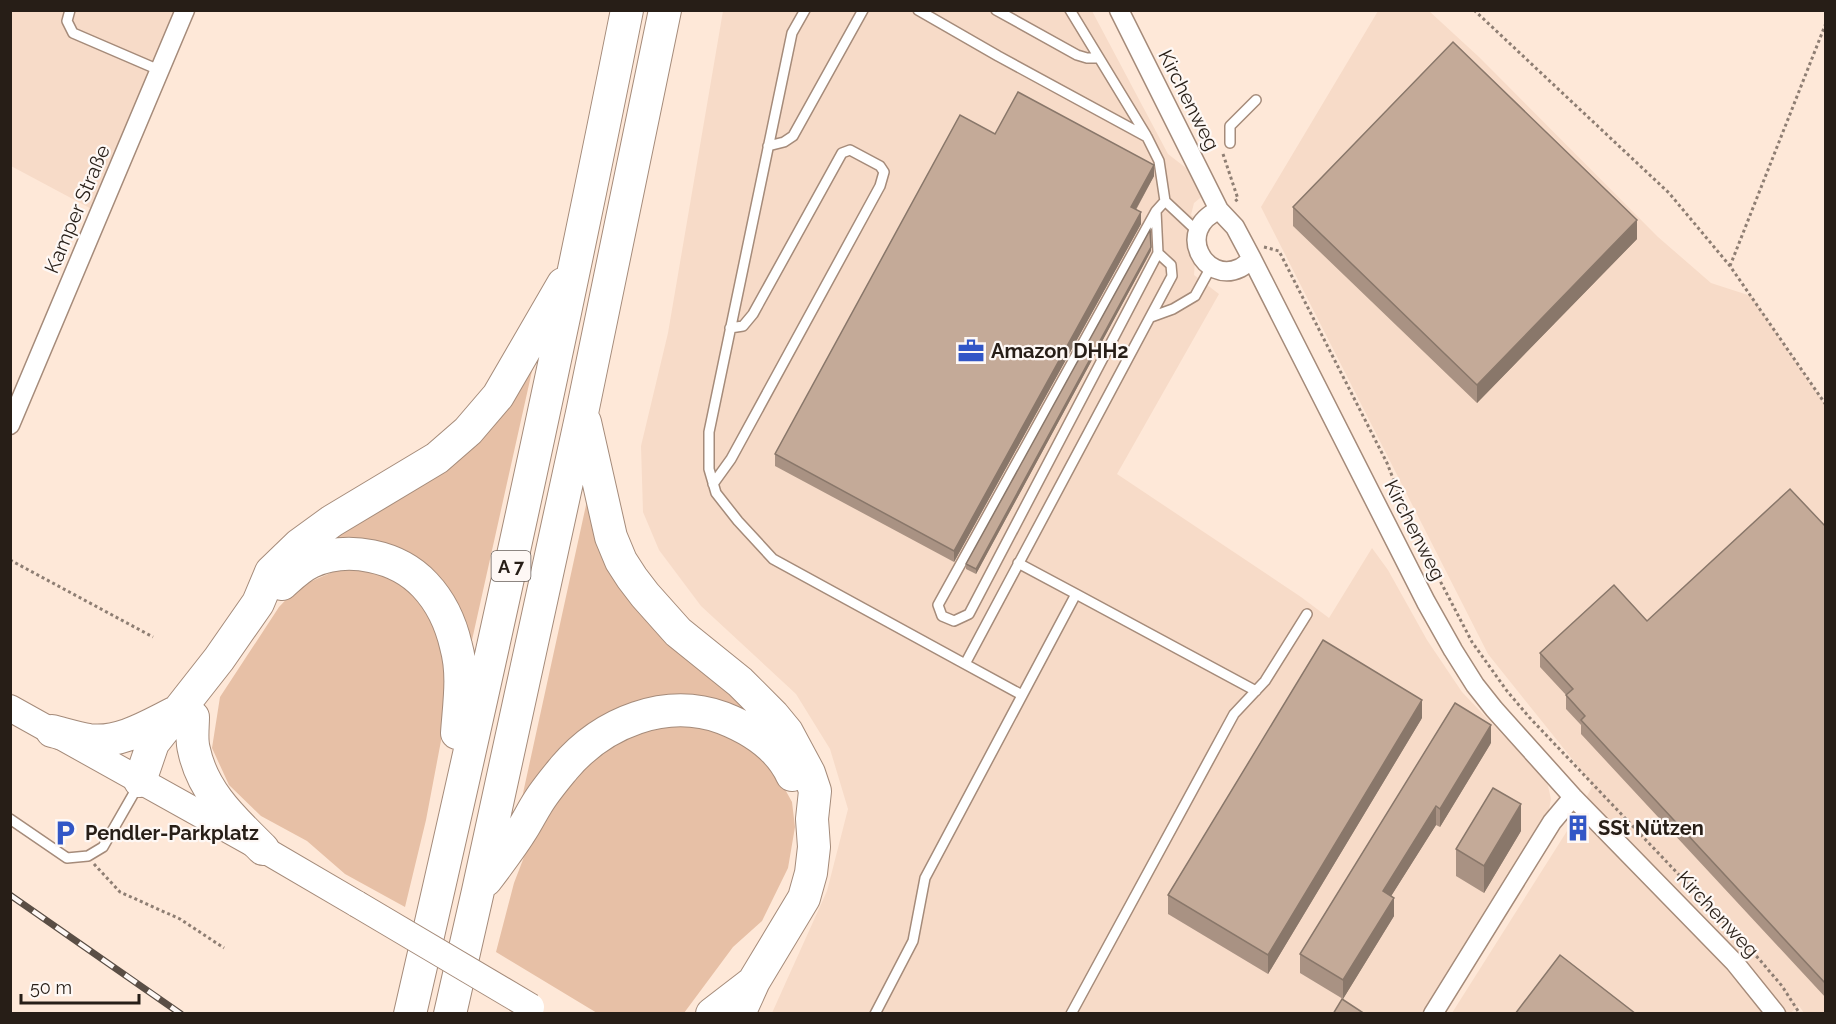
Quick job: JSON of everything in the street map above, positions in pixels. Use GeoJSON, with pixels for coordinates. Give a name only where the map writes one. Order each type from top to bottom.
{"type":"FeatureCollection","features":[{"type":"Feature","properties":{"kind":"highway","name":"A 7"},"geometry":{"type":"LineString","coordinates":[[410,1014],[526,500],[627,10]]}},
{"type":"Feature","properties":{"kind":"highway","name":"A 7"},"geometry":{"type":"LineString","coordinates":[[450,1014],[582,413],[665,10]]}},
{"type":"Feature","properties":{"kind":"highway"},"geometry":{"type":"LineString","coordinates":[[140,781],[165,761],[185,714],[219,659],[258,603],[271,572],[299,545],[332,520],[437,458],[468,431],[498,396],[578,256]]}},
{"type":"Feature","properties":{"kind":"highway"},"geometry":{"type":"LineString","coordinates":[[582,413],[604,512],[621,561],[645,595],[672,626],[740,682],[773,715],[787,732],[809,773],[815,791],[812,819],[814,847],[812,873],[804,898],[754,981],[739,1014]]}},
{"type":"Feature","properties":{"kind":"highway"},"geometry":{"type":"LineString","coordinates":[[258,603],[297,570],[311,562],[330,556],[348,554],[376,557],[402,568],[425,585],[443,609],[457,647],[461,688],[442,874]]}},
{"type":"Feature","properties":{"kind":"highway"},"geometry":{"type":"LineString","coordinates":[[478,891],[525,826],[537,803],[565,766],[606,732],[649,713],[672,710],[709,713],[738,724],[766,740],[789,768],[812,819]]}},
{"type":"Feature","properties":{"kind":"highway"},"geometry":{"type":"LineString","coordinates":[[52,731],[91,740],[114,739],[185,714]]}},
{"type":"Feature","properties":{"kind":"highway"},"geometry":{"type":"LineString","coordinates":[[185,714],[203,778],[222,809],[263,849]]}},
{"type":"Feature","properties":{"kind":"highway"},"geometry":{"type":"LineString","coordinates":[[712,1014],[754,981]]}},
{"type":"Feature","properties":{"kind":"highway"},"geometry":{"type":"LineString","coordinates":[[727,1014],[754,981]]}},
{"type":"Feature","properties":{"kind":"main road"},"geometry":{"type":"LineString","coordinates":[[10,708],[263,849],[537,1010]]}},
{"type":"Feature","properties":{"kind":"street","name":"Kamper Straße"},"geometry":{"type":"LineString","coordinates":[[10,424],[185,10]]}},
{"type":"Feature","properties":{"kind":"street","name":"Kirchenweg"},"geometry":{"type":"LineString","coordinates":[[1119,10],[1219,210],[1234,227],[1252,259],[1426,602],[1475,685],[1573,796],[1735,963],[1776,1014]]}},
{"type":"Feature","properties":{"kind":"street"},"geometry":{"type":"LineString","coordinates":[[1219,210],[1209,214],[1197,231],[1198,251],[1203,260],[1211,267],[1221,271],[1231,271],[1241,268],[1252,259]]}},
{"type":"Feature","properties":{"kind":"street"},"geometry":{"type":"LineString","coordinates":[[1433,1014],[1552,822],[1573,796]]}},
{"type":"Feature","properties":{"kind":"lane"},"geometry":{"type":"LineString","coordinates":[[70,10],[67,21],[73,33],[159,70]]}},
{"type":"Feature","properties":{"kind":"lane"},"geometry":{"type":"LineString","coordinates":[[805,10],[792,33],[709,432],[709,469],[713,484],[716,493],[738,522],[773,559],[1022,695]]}},
{"type":"Feature","properties":{"kind":"lane"},"geometry":{"type":"LineString","coordinates":[[768,146],[784,142],[793,136],[863,10]]}},
{"type":"Feature","properties":{"kind":"lane"},"geometry":{"type":"LineString","coordinates":[[918,10],[1148,137]]}},
{"type":"Feature","properties":{"kind":"lane"},"geometry":{"type":"LineString","coordinates":[[996,10],[1077,55],[1098,58]]}},
{"type":"Feature","properties":{"kind":"lane"},"geometry":{"type":"LineString","coordinates":[[1070,10],[1148,137],[1159,161],[1165,201],[1197,231]]}},
{"type":"Feature","properties":{"kind":"lane"},"geometry":{"type":"LineString","coordinates":[[1230,143],[1230,126],[1256,100]]}},
{"type":"Feature","properties":{"kind":"lane"},"geometry":{"type":"LineString","coordinates":[[713,484],[731,459],[880,186],[884,172],[880,166],[850,150],[842,153],[753,314],[743,326],[730,328]]}},
{"type":"Feature","properties":{"kind":"lane"},"geometry":{"type":"LineString","coordinates":[[1156,211],[1158,253],[969,614],[954,621],[942,616],[938,604],[1156,211],[1165,201]]}},
{"type":"Feature","properties":{"kind":"lane"},"geometry":{"type":"LineString","coordinates":[[965,664],[1172,276],[1171,266],[1158,253]]}},
{"type":"Feature","properties":{"kind":"lane"},"geometry":{"type":"LineString","coordinates":[[1151,317],[1173,309],[1195,296],[1211,267]]}},
{"type":"Feature","properties":{"kind":"lane"},"geometry":{"type":"LineString","coordinates":[[1018,563],[1256,691]]}},
{"type":"Feature","properties":{"kind":"lane"},"geometry":{"type":"LineString","coordinates":[[875,1014],[913,941],[925,878],[1076,594]]}},
{"type":"Feature","properties":{"kind":"lane"},"geometry":{"type":"LineString","coordinates":[[1071,1014],[1234,714],[1265,681],[1307,614]]}},
{"type":"Feature","properties":{"kind":"lane"},"geometry":{"type":"LineString","coordinates":[[10,819],[67,858],[88,856],[103,848],[140,781]]}},
{"type":"Feature","properties":{"kind":"path"},"geometry":{"type":"LineString","coordinates":[[1474,10],[1669,193],[1730,266],[1826,405]]}},
{"type":"Feature","properties":{"kind":"path"},"geometry":{"type":"LineString","coordinates":[[1730,266],[1826,23]]}},
{"type":"Feature","properties":{"kind":"path"},"geometry":{"type":"LineString","coordinates":[[1242,241],[1279,251],[1387,463],[1412,527],[1472,642],[1492,670],[1529,717],[1759,959],[1782,986],[1800,1014]]}},
{"type":"Feature","properties":{"kind":"path"},"geometry":{"type":"LineString","coordinates":[[10,560],[153,637]]}},
{"type":"Feature","properties":{"kind":"path"},"geometry":{"type":"LineString","coordinates":[[88,856],[120,892],[180,920],[224,948]]}},
{"type":"Feature","properties":{"kind":"shaded area"},"geometry":{"type":"Polygon","coordinates":[[[10,11],[187,11],[99,213],[11,166],[10,11]]]}},
{"type":"Feature","properties":{"kind":"shaded area"},"geometry":{"type":"Polygon","coordinates":[[[723,11],[1092,11],[1168,154],[1190,171],[1205,194],[1194,203],[1191,215],[1198,219],[1194,275],[1219,294],[1117,474],[1329,618],[1372,548],[1388,570],[1427,640],[1462,692],[1542,776],[1548,786],[1551,799],[1547,819],[1428,1013],[772,1013],[827,891],[848,809],[830,749],[796,694],[701,606],[659,550],[643,512],[641,446],[668,333],[723,11]]]}},
{"type":"Feature","properties":{"kind":"shaded area"},"geometry":{"type":"Polygon","coordinates":[[[1378,11],[1429,11],[1479,57],[1658,237],[1711,283],[1751,296],[1825,405],[1825,1013],[1804,1013],[1799,1006],[1789,1014],[1452,1013],[1574,820],[1593,785],[1488,654],[1261,207],[1378,11]]]}},
{"type":"Feature","properties":{"kind":"shaded area"},"geometry":{"type":"Polygon","coordinates":[[[538,344],[470,649],[454,606],[317,547],[362,517],[538,344]]]}},
{"type":"Feature","properties":{"kind":"shaded area"},"geometry":{"type":"Polygon","coordinates":[[[588,496],[607,551],[774,727],[674,698],[520,807],[588,496]]]}},
{"type":"Feature","properties":{"kind":"shaded area"},"geometry":{"type":"Polygon","coordinates":[[[349,565],[394,574],[421,598],[437,624],[451,688],[426,820],[405,907],[345,874],[307,841],[261,816],[229,785],[212,748],[220,697],[279,607],[298,587],[349,565]]]}},
{"type":"Feature","properties":{"kind":"shaded area"},"geometry":{"type":"Polygon","coordinates":[[[669,718],[744,741],[771,764],[792,802],[795,827],[788,868],[762,921],[733,947],[684,1013],[597,1013],[496,952],[514,883],[534,831],[560,791],[602,749],[669,718]]]}},
{"type":"Feature","properties":{"kind":"building"},"geometry":{"type":"Polygon","coordinates":[[[1453,42],[1637,220],[1477,385],[1293,207],[1453,42]]]}},
{"type":"Feature","properties":{"kind":"building","name":"Amazon DHH2"},"geometry":{"type":"Polygon","coordinates":[[[1018,92],[1154,165],[1131,207],[1141,212],[954,551],[775,454],[960,115],[995,134],[1018,92]]]}},
{"type":"Feature","properties":{"kind":"building"},"geometry":{"type":"Polygon","coordinates":[[[1150,230],[1151,247],[976,569],[966,564],[1150,230]]]}},
{"type":"Feature","properties":{"kind":"building"},"geometry":{"type":"Polygon","coordinates":[[[1790,489],[1826,527],[1826,984],[1581,720],[1585,716],[1566,695],[1573,689],[1540,653],[1614,585],[1647,621],[1790,489]]]}},
{"type":"Feature","properties":{"kind":"building"},"geometry":{"type":"Polygon","coordinates":[[[1323,640],[1422,700],[1268,955],[1168,895],[1323,640]]]}},
{"type":"Feature","properties":{"kind":"building"},"geometry":{"type":"Polygon","coordinates":[[[1455,703],[1491,725],[1440,809],[1436,806],[1383,891],[1394,898],[1343,980],[1300,954],[1455,703]]]}},
{"type":"Feature","properties":{"kind":"building"},"geometry":{"type":"Polygon","coordinates":[[[1493,788],[1521,804],[1484,866],[1456,849],[1493,788]]]}},
{"type":"Feature","properties":{"kind":"building"},"geometry":{"type":"Polygon","coordinates":[[[1560,955],[1636,1014],[1515,1014],[1560,955]]]}},
{"type":"Feature","properties":{"kind":"building"},"geometry":{"type":"Polygon","coordinates":[[[1342,999],[1365,1014],[1333,1014],[1342,999]]]}},
{"type":"Feature","properties":{"kind":"railway"},"geometry":{"type":"LineString","coordinates":[[10,895],[181,1014]]}},
{"type":"Feature","properties":{"kind":"place","name":"Amazon DHH2"},"geometry":{"type":"Point","coordinates":[971,351]}},
{"type":"Feature","properties":{"kind":"place","name":"SSt Nützen"},"geometry":{"type":"Point","coordinates":[1578,828]}},
{"type":"Feature","properties":{"kind":"place","name":"Pendler-Parkplatz"},"geometry":{"type":"Point","coordinates":[65,833]}}]}
